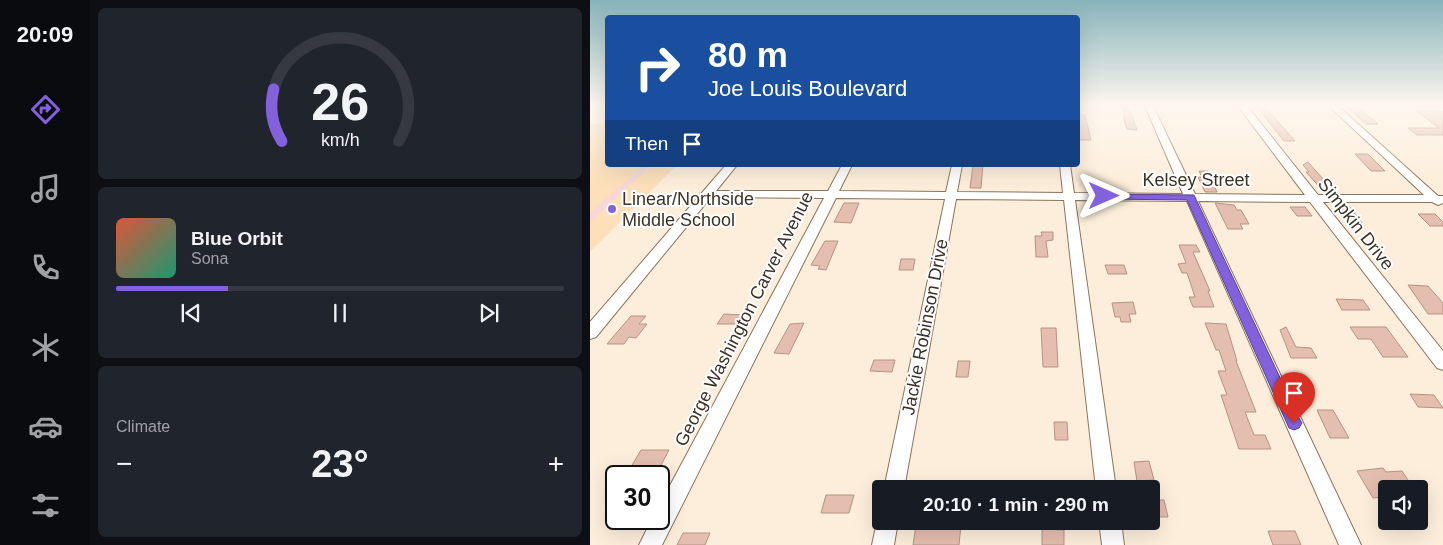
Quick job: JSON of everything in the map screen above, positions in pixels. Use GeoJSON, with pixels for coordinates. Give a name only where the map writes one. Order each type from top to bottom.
{"type":"FeatureCollection","features":[{"type":"Feature","properties":{"kind":"street"},"geometry":{"type":"LineString","coordinates":[[1161,131],[1350,545]]}},
{"type":"Feature","properties":{"kind":"street","name":"Simpkin Drive"},"geometry":{"type":"LineString","coordinates":[[1262,131],[1443,363]]}},
{"type":"Feature","properties":{"kind":"street"},"geometry":{"type":"LineString","coordinates":[[1361,131],[1440,202]]}},
{"type":"Feature","properties":{"kind":"street"},"geometry":{"type":"LineString","coordinates":[[590,333],[730,167]]}},
{"type":"Feature","properties":{"kind":"street","name":"George Washington Carver Avenue"},"geometry":{"type":"LineString","coordinates":[[650,545],[846,167]]}},
{"type":"Feature","properties":{"kind":"street","name":"Jackie Robinson Drive"},"geometry":{"type":"LineString","coordinates":[[896,480],[957,167]]}},
{"type":"Feature","properties":{"kind":"street"},"geometry":{"type":"LineString","coordinates":[[1065,167],[1105,480]]}},
{"type":"Feature","properties":{"kind":"street","name":"Kelsey Street"},"geometry":{"type":"LineString","coordinates":[[708,194],[1314,198],[1440,202]]}},
{"type":"Feature","properties":{"kind":"street"},"geometry":{"type":"LineString","coordinates":[[883,545],[886,530]]}},
{"type":"Feature","properties":{"kind":"street"},"geometry":{"type":"LineString","coordinates":[[1111,530],[1113,545]]}},
{"type":"Feature","properties":{"kind":"shaded area","name":"Linear/Northside Middle School"},"geometry":{"type":"Polygon","coordinates":[[[590,131],[605,131],[605,167],[675,167],[590,252],[590,131]]]}},
{"type":"Feature","properties":{"kind":"shaded area"},"geometry":{"type":"Polygon","coordinates":[[[640,167],[648,167],[590,222],[590,213],[640,167]]]}},
{"type":"Feature","properties":{"kind":"building"},"geometry":{"type":"Polygon","coordinates":[[[1080,131],[1089,131],[1091,140],[1080,140],[1080,131]]]}},
{"type":"Feature","properties":{"kind":"building"},"geometry":{"type":"Polygon","coordinates":[[[1276,131],[1287,131],[1295,141],[1284,141],[1276,131]]]}},
{"type":"Feature","properties":{"kind":"building"},"geometry":{"type":"Polygon","coordinates":[[[1412,131],[1443,131],[1443,135],[1417,135],[1412,131]]]}},
{"type":"Feature","properties":{"kind":"building"},"geometry":{"type":"Polygon","coordinates":[[[1355,154],[1368,154],[1385,171],[1371,171],[1355,154]]]}},
{"type":"Feature","properties":{"kind":"building"},"geometry":{"type":"Polygon","coordinates":[[[1308,162],[1333,192],[1324,192],[1306,172],[1309,172],[1303,165],[1308,162]]]}},
{"type":"Feature","properties":{"kind":"building"},"geometry":{"type":"Polygon","coordinates":[[[973,167],[983,167],[981,188],[970,188],[973,167]]]}},
{"type":"Feature","properties":{"kind":"building"},"geometry":{"type":"Polygon","coordinates":[[[1199,171],[1208,171],[1217,192],[1205,192],[1198,177],[1202,177],[1199,171]]]}},
{"type":"Feature","properties":{"kind":"building"},"geometry":{"type":"Polygon","coordinates":[[[844,203],[859,203],[851,223],[834,222],[844,203]]]}},
{"type":"Feature","properties":{"kind":"building"},"geometry":{"type":"Polygon","coordinates":[[[1215,203],[1234,205],[1237,210],[1241,210],[1249,224],[1240,224],[1243,229],[1228,229],[1215,203]]]}},
{"type":"Feature","properties":{"kind":"building"},"geometry":{"type":"Polygon","coordinates":[[[1336,206],[1349,206],[1362,223],[1351,223],[1336,206]]]}},
{"type":"Feature","properties":{"kind":"building"},"geometry":{"type":"Polygon","coordinates":[[[1290,207],[1305,207],[1312,216],[1297,216],[1290,207]]]}},
{"type":"Feature","properties":{"kind":"building"},"geometry":{"type":"Polygon","coordinates":[[[1418,214],[1435,214],[1443,222],[1443,226],[1430,226],[1418,214]]]}},
{"type":"Feature","properties":{"kind":"building"},"geometry":{"type":"Polygon","coordinates":[[[1041,232],[1053,232],[1053,240],[1046,241],[1048,257],[1036,257],[1035,236],[1042,236],[1041,232]]]}},
{"type":"Feature","properties":{"kind":"building"},"geometry":{"type":"Polygon","coordinates":[[[825,241],[838,241],[826,270],[818,269],[820,266],[811,265],[825,241]]]}},
{"type":"Feature","properties":{"kind":"building"},"geometry":{"type":"Polygon","coordinates":[[[1179,245],[1196,245],[1200,252],[1193,252],[1210,291],[1208,291],[1214,307],[1193,307],[1189,297],[1195,297],[1187,273],[1182,273],[1178,264],[1186,263],[1179,245]]]}},
{"type":"Feature","properties":{"kind":"building"},"geometry":{"type":"Polygon","coordinates":[[[901,259],[915,259],[913,270],[899,270],[901,259]]]}},
{"type":"Feature","properties":{"kind":"building"},"geometry":{"type":"Polygon","coordinates":[[[1105,265],[1124,265],[1127,274],[1108,274],[1105,265]]]}},
{"type":"Feature","properties":{"kind":"building"},"geometry":{"type":"Polygon","coordinates":[[[1408,285],[1428,286],[1443,303],[1443,314],[1428,314],[1408,285]]]}},
{"type":"Feature","properties":{"kind":"building"},"geometry":{"type":"Polygon","coordinates":[[[1336,299],[1363,300],[1370,310],[1342,310],[1336,299]]]}},
{"type":"Feature","properties":{"kind":"building"},"geometry":{"type":"Polygon","coordinates":[[[1133,302],[1136,314],[1129,314],[1131,322],[1121,322],[1120,317],[1115,317],[1112,303],[1133,302]]]}},
{"type":"Feature","properties":{"kind":"building"},"geometry":{"type":"Polygon","coordinates":[[[724,314],[743,315],[738,324],[717,324],[724,314]]]}},
{"type":"Feature","properties":{"kind":"building"},"geometry":{"type":"Polygon","coordinates":[[[631,316],[646,316],[639,324],[647,324],[636,338],[629,337],[624,344],[607,344],[631,316]]]}},
{"type":"Feature","properties":{"kind":"building"},"geometry":{"type":"Polygon","coordinates":[[[804,323],[789,354],[774,353],[790,324],[804,323]]]}},
{"type":"Feature","properties":{"kind":"building"},"geometry":{"type":"Polygon","coordinates":[[[1205,323],[1226,324],[1236,361],[1256,412],[1245,412],[1254,435],[1265,435],[1271,449],[1239,449],[1221,395],[1227,395],[1218,371],[1226,371],[1219,350],[1216,350],[1205,323]]]}},
{"type":"Feature","properties":{"kind":"building"},"geometry":{"type":"Polygon","coordinates":[[[1286,327],[1296,347],[1311,348],[1317,358],[1291,358],[1280,330],[1286,327]]]}},
{"type":"Feature","properties":{"kind":"building"},"geometry":{"type":"Polygon","coordinates":[[[1350,327],[1386,327],[1408,357],[1383,357],[1371,339],[1358,339],[1350,327]]]}},
{"type":"Feature","properties":{"kind":"building"},"geometry":{"type":"Polygon","coordinates":[[[1041,328],[1056,328],[1058,367],[1043,367],[1041,328]]]}},
{"type":"Feature","properties":{"kind":"building"},"geometry":{"type":"Polygon","coordinates":[[[874,360],[895,360],[892,372],[870,371],[874,360]]]}},
{"type":"Feature","properties":{"kind":"building"},"geometry":{"type":"Polygon","coordinates":[[[958,361],[970,361],[968,377],[956,377],[958,361]]]}},
{"type":"Feature","properties":{"kind":"building"},"geometry":{"type":"Polygon","coordinates":[[[1410,394],[1434,395],[1443,408],[1418,407],[1410,394]]]}},
{"type":"Feature","properties":{"kind":"building"},"geometry":{"type":"Polygon","coordinates":[[[1317,410],[1333,410],[1349,438],[1330,438],[1317,410]]]}},
{"type":"Feature","properties":{"kind":"building"},"geometry":{"type":"Polygon","coordinates":[[[1054,422],[1067,422],[1068,440],[1055,440],[1054,422]]]}},
{"type":"Feature","properties":{"kind":"building"},"geometry":{"type":"Polygon","coordinates":[[[641,450],[669,450],[661,465],[632,465],[641,450]]]}},
{"type":"Feature","properties":{"kind":"building"},"geometry":{"type":"Polygon","coordinates":[[[1149,461],[1154,480],[1137,480],[1134,462],[1149,461]]]}},
{"type":"Feature","properties":{"kind":"building"},"geometry":{"type":"Polygon","coordinates":[[[1383,468],[1386,472],[1402,471],[1408,480],[1378,480],[1378,498],[1373,498],[1357,471],[1383,468]]]}},
{"type":"Feature","properties":{"kind":"building"},"geometry":{"type":"Polygon","coordinates":[[[826,495],[854,495],[849,513],[821,513],[826,495]]]}},
{"type":"Feature","properties":{"kind":"building"},"geometry":{"type":"Polygon","coordinates":[[[1160,500],[1164,500],[1168,517],[1160,517],[1160,500]]]}},
{"type":"Feature","properties":{"kind":"building"},"geometry":{"type":"Polygon","coordinates":[[[915,530],[960,530],[959,545],[913,545],[915,530]]]}},
{"type":"Feature","properties":{"kind":"building"},"geometry":{"type":"Polygon","coordinates":[[[1042,530],[1064,530],[1064,545],[1042,545],[1042,530]]]}},
{"type":"Feature","properties":{"kind":"building"},"geometry":{"type":"Polygon","coordinates":[[[1268,531],[1295,531],[1301,545],[1273,545],[1268,531]]]}},
{"type":"Feature","properties":{"kind":"building"},"geometry":{"type":"Polygon","coordinates":[[[683,533],[710,533],[705,545],[677,545],[683,533]]]}},
{"type":"Feature","properties":{"kind":"place","name":"Linear/Northside Middle School"},"geometry":{"type":"Point","coordinates":[612,209]}},
{"type":"Feature","properties":{"kind":"route"},"geometry":{"type":"LineString","coordinates":[[1104,196],[1191,197],[1294,423]]}}]}
